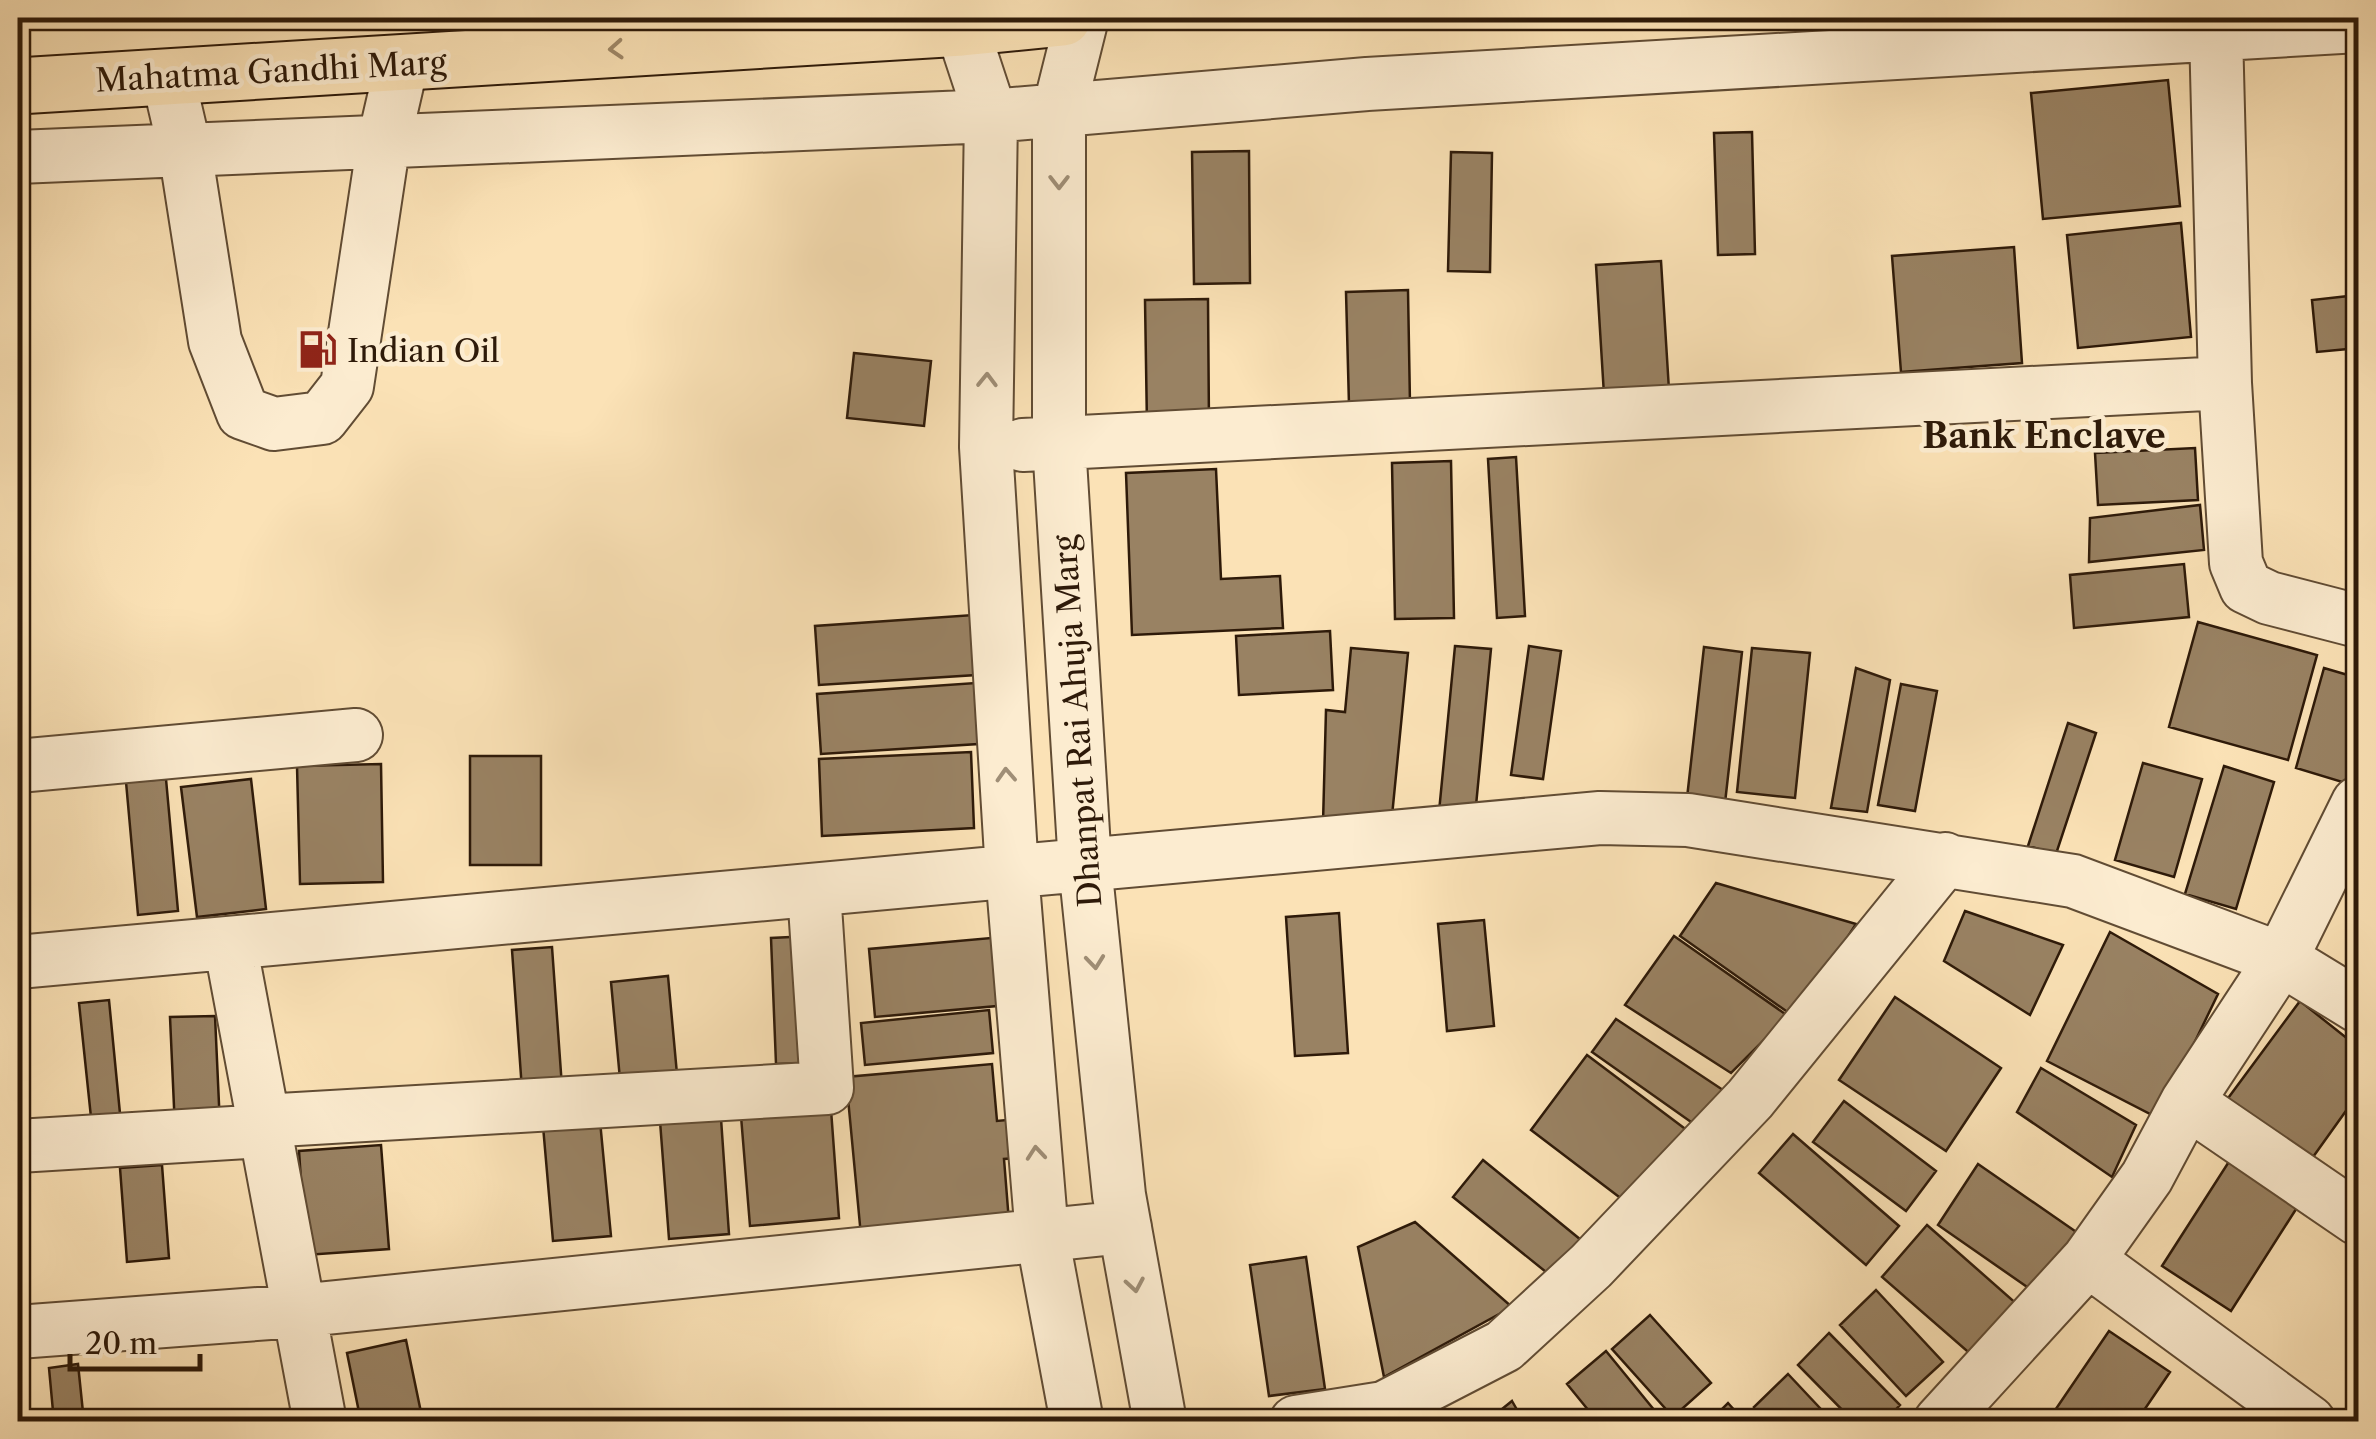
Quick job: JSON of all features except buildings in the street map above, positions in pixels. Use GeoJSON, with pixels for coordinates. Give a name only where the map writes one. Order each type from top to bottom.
{"type":"FeatureCollection","features":[{"type":"Feature","properties":{"kind":"main road","name":"Mahatma Gandhi Marg"},"geometry":{"type":"LineString","coordinates":[[18,86],[962,28],[1063,18]]}},
{"type":"Feature","properties":{"kind":"street","name":"Dhanpat Rai Ahuja Marg"},"geometry":{"type":"LineString","coordinates":[[1082,18],[1059,110],[1059,444],[1085,865],[1125,1226],[1160,1422]]}},
{"type":"Feature","properties":{"kind":"street"},"geometry":{"type":"LineString","coordinates":[[18,157],[991,116],[1367,84],[1628,72],[2358,26]]}},
{"type":"Feature","properties":{"kind":"street"},"geometry":{"type":"LineString","coordinates":[[962,28],[991,116],[986,447],[1012,872],[1042,1234],[1078,1422]]}},
{"type":"Feature","properties":{"kind":"street"},"geometry":{"type":"LineString","coordinates":[[2216,32],[2225,383],[2236,564],[2246,587],[2269,598],[2358,621]]}},
{"type":"Feature","properties":{"kind":"street"},"geometry":{"type":"LineString","coordinates":[[168,77],[185,150],[215,341],[243,413],[274,424],[322,418],[346,386],[384,141],[402,63]]}},
{"type":"Feature","properties":{"kind":"street"},"geometry":{"type":"LineString","coordinates":[[986,447],[2225,383]]}},
{"type":"Feature","properties":{"kind":"street"},"geometry":{"type":"LineString","coordinates":[[18,766],[356,735]]}},
{"type":"Feature","properties":{"kind":"street"},"geometry":{"type":"LineString","coordinates":[[1940,1422],[2088,1260],[2147,1177],[2187,1102],[2281,959],[2358,803]]}},
{"type":"Feature","properties":{"kind":"street"},"geometry":{"type":"LineString","coordinates":[[18,962],[1600,818],[1688,820],[2073,881],[2281,959],[2358,1006]]}},
{"type":"Feature","properties":{"kind":"street"},"geometry":{"type":"LineString","coordinates":[[1296,1422],[1384,1408],[1415,1408],[1504,1346],[1591,1266],[1750,1100],[1945,859]]}},
{"type":"Feature","properties":{"kind":"street"},"geometry":{"type":"LineString","coordinates":[[18,1146],[827,1088],[814,891]]}},
{"type":"Feature","properties":{"kind":"street"},"geometry":{"type":"LineString","coordinates":[[230,944],[320,1422]]}},
{"type":"Feature","properties":{"kind":"street"},"geometry":{"type":"LineString","coordinates":[[2187,1102],[2358,1220]]}},
{"type":"Feature","properties":{"kind":"street"},"geometry":{"type":"LineString","coordinates":[[18,1332],[297,1311],[1125,1226]]}},
{"type":"Feature","properties":{"kind":"street"},"geometry":{"type":"LineString","coordinates":[[2088,1260],[2309,1422]]}},
{"type":"Feature","properties":{"kind":"place","name":"Indian Oil"},"geometry":{"type":"Point","coordinates":[317,350]}},
{"type":"Feature","properties":{"kind":"district","name":"Bank Enclave"},"geometry":{"type":"Point","coordinates":[2044,435]}}]}
